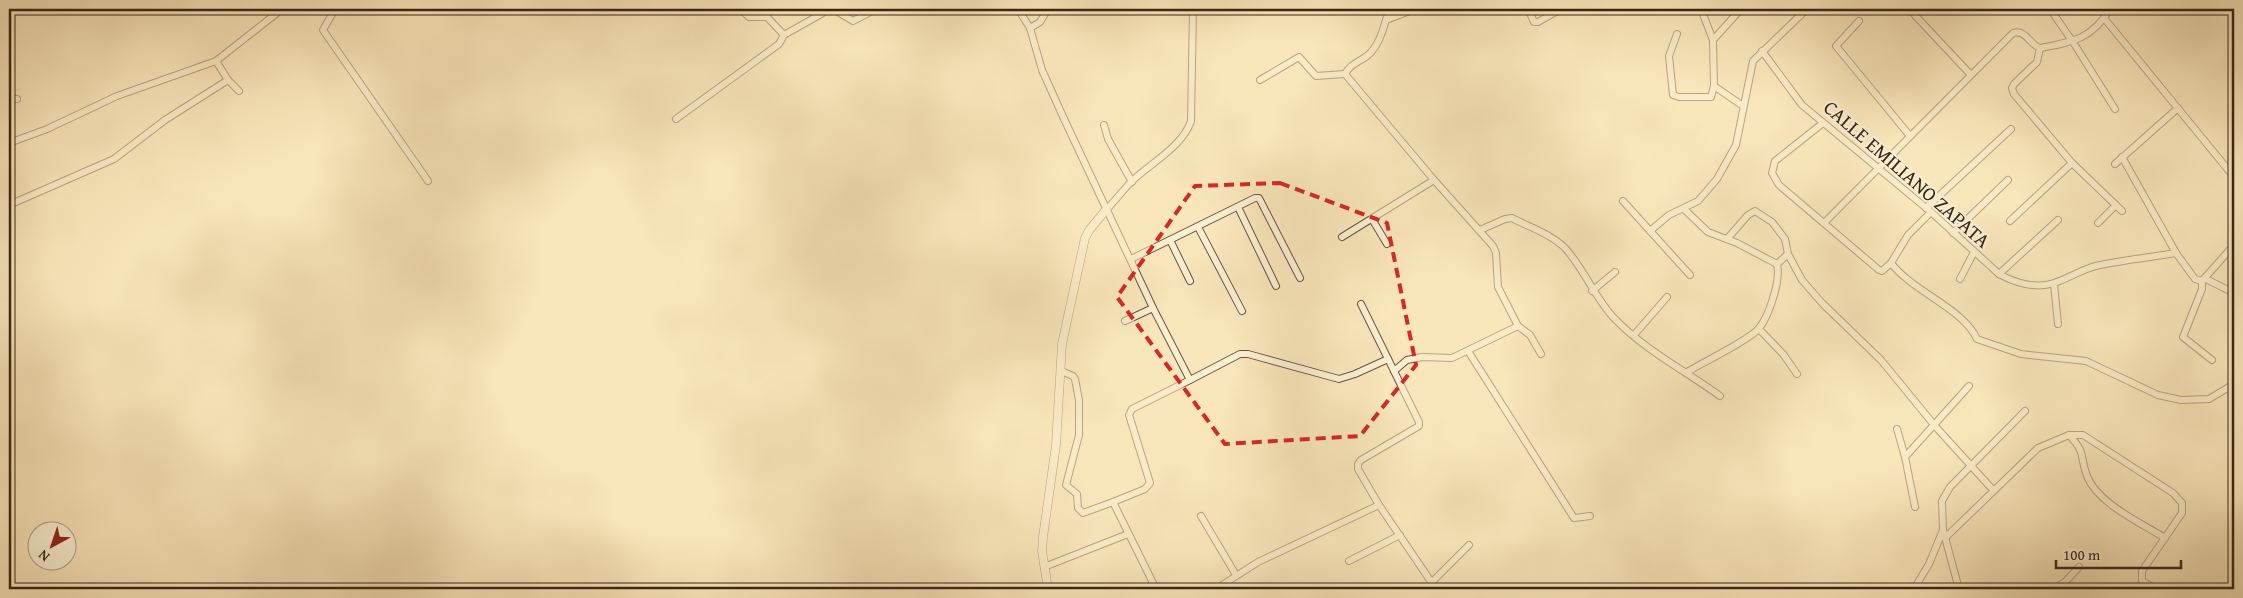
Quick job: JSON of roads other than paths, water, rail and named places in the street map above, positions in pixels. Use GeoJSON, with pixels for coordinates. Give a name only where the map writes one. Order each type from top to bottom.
{"type":"FeatureCollection","features":[{"type":"Feature","properties":{"kind":"street"},"geometry":{"type":"LineString","coordinates":[[9,143],[117,96],[216,61],[282,9]]}},
{"type":"Feature","properties":{"kind":"street"},"geometry":{"type":"LineString","coordinates":[[335,9],[323,30],[428,181]]}},
{"type":"Feature","properties":{"kind":"street"},"geometry":{"type":"LineString","coordinates":[[740,9],[749,17],[767,17],[784,35]]}},
{"type":"Feature","properties":{"kind":"street"},"geometry":{"type":"LineString","coordinates":[[676,120],[779,44],[784,35],[832,9],[853,21],[876,9]]}},
{"type":"Feature","properties":{"kind":"street"},"geometry":{"type":"LineString","coordinates":[[1018,9],[1030,28],[1042,70],[1106,210],[1190,380]]}},
{"type":"Feature","properties":{"kind":"street"},"geometry":{"type":"LineString","coordinates":[[1030,28],[1040,22],[1048,9]]}},
{"type":"Feature","properties":{"kind":"street"},"geometry":{"type":"LineString","coordinates":[[1048,589],[1044,567],[1043,537],[1056,445],[1062,344],[1082,248],[1090,229],[1106,210],[1188,128],[1190,121],[1193,9]]}},
{"type":"Feature","properties":{"kind":"street"},"geometry":{"type":"LineString","coordinates":[[1345,74],[1348,68],[1366,57],[1375,48],[1390,9]]}},
{"type":"Feature","properties":{"kind":"street"},"geometry":{"type":"LineString","coordinates":[[1386,20],[1415,9]]}},
{"type":"Feature","properties":{"kind":"street"},"geometry":{"type":"LineString","coordinates":[[1528,9],[1530,17],[1534,22],[1538,22],[1561,9]]}},
{"type":"Feature","properties":{"kind":"street"},"geometry":{"type":"LineString","coordinates":[[1677,34],[1669,56],[1673,95],[1679,97],[1711,97],[1714,86],[1713,40],[1701,9]]}},
{"type":"Feature","properties":{"kind":"street"},"geometry":{"type":"LineString","coordinates":[[1713,40],[1740,9]]}},
{"type":"Feature","properties":{"kind":"street"},"geometry":{"type":"LineString","coordinates":[[1650,232],[1659,222],[1698,201],[1706,194],[1725,166],[1736,145],[1753,61],[1807,9]]}},
{"type":"Feature","properties":{"kind":"street"},"geometry":{"type":"LineString","coordinates":[[2050,9],[2115,109]]}},
{"type":"Feature","properties":{"kind":"street"},"geometry":{"type":"LineString","coordinates":[[1824,223],[1952,96],[1970,74],[2014,33],[2018,31],[2023,33],[2036,47],[2040,48],[2073,42],[2093,30],[2110,9]]}},
{"type":"Feature","properties":{"kind":"street"},"geometry":{"type":"LineString","coordinates":[[1911,11],[1970,74]]}},
{"type":"Feature","properties":{"kind":"street"},"geometry":{"type":"LineString","coordinates":[[2104,18],[2234,176]]}},
{"type":"Feature","properties":{"kind":"street"},"geometry":{"type":"LineString","coordinates":[[1859,21],[1836,46],[1910,136]]}},
{"type":"Feature","properties":{"kind":"street"},"geometry":{"type":"LineString","coordinates":[[2040,48],[2037,62],[2012,88],[2032,116],[2072,163],[2122,211]]}},
{"type":"Feature","properties":{"kind":"street","name":"CALLE EMILIANO ZAPATA"},"geometry":{"type":"LineString","coordinates":[[1762,51],[1802,105],[1928,210],[1999,274],[2019,283],[2038,286],[2054,284]]}},
{"type":"Feature","properties":{"kind":"street"},"geometry":{"type":"LineString","coordinates":[[1260,80],[1299,57],[1302,58],[1308,69],[1316,76],[1345,74]]}},
{"type":"Feature","properties":{"kind":"street"},"geometry":{"type":"LineString","coordinates":[[216,61],[228,80],[239,91]]}},
{"type":"Feature","properties":{"kind":"street"},"geometry":{"type":"LineString","coordinates":[[1345,74],[1434,180],[1493,246],[1496,253],[1498,287],[1518,326],[1530,335],[1541,354]]}},
{"type":"Feature","properties":{"kind":"street"},"geometry":{"type":"LineString","coordinates":[[9,205],[114,159],[165,120],[228,80]]}},
{"type":"Feature","properties":{"kind":"street"},"geometry":{"type":"LineString","coordinates":[[1714,86],[1743,106]]}},
{"type":"Feature","properties":{"kind":"street"},"geometry":{"type":"LineString","coordinates":[[9,99],[17,99]]}},
{"type":"Feature","properties":{"kind":"street"},"geometry":{"type":"LineString","coordinates":[[2115,164],[2178,108]]}},
{"type":"Feature","properties":{"kind":"street"},"geometry":{"type":"LineString","coordinates":[[1823,123],[1775,161],[1772,166],[1772,173],[1779,185],[1882,271],[1891,262],[1908,235],[1928,210],[2011,129]]}},
{"type":"Feature","properties":{"kind":"street"},"geometry":{"type":"LineString","coordinates":[[1104,125],[1108,139],[1132,182]]}},
{"type":"Feature","properties":{"kind":"street"},"geometry":{"type":"LineString","coordinates":[[2122,157],[2176,253],[2191,275],[2198,281],[2204,280],[2234,293]]}},
{"type":"Feature","properties":{"kind":"street"},"geometry":{"type":"LineString","coordinates":[[2010,221],[2072,163]]}},
{"type":"Feature","properties":{"kind":"street"},"geometry":{"type":"LineString","coordinates":[[1342,237],[1434,180]]}},
{"type":"Feature","properties":{"kind":"street"},"geometry":{"type":"LineString","coordinates":[[1953,233],[2008,180]]}},
{"type":"Feature","properties":{"kind":"street"},"geometry":{"type":"LineString","coordinates":[[1131,260],[1259,198],[1300,278]]}},
{"type":"Feature","properties":{"kind":"street"},"geometry":{"type":"LineString","coordinates":[[1623,201],[1690,275]]}},
{"type":"Feature","properties":{"kind":"street"},"geometry":{"type":"LineString","coordinates":[[2098,222],[2116,205]]}},
{"type":"Feature","properties":{"kind":"street"},"geometry":{"type":"LineString","coordinates":[[1238,207],[1276,286]]}},
{"type":"Feature","properties":{"kind":"street"},"geometry":{"type":"LineString","coordinates":[[1684,209],[1708,232],[1727,239],[1777,264]]}},
{"type":"Feature","properties":{"kind":"street"},"geometry":{"type":"LineString","coordinates":[[1727,239],[1748,215],[1756,211],[1772,222],[1785,239],[1788,254],[1802,280],[1822,303],[1881,360],[1935,426],[1993,490]]}},
{"type":"Feature","properties":{"kind":"street"},"geometry":{"type":"LineString","coordinates":[[1480,230],[1505,219],[1512,218],[1550,236],[1572,257],[1592,291],[1614,318],[1671,364],[1687,372],[1720,396]]}},
{"type":"Feature","properties":{"kind":"street"},"geometry":{"type":"LineString","coordinates":[[1372,219],[1386,244]]}},
{"type":"Feature","properties":{"kind":"street"},"geometry":{"type":"LineString","coordinates":[[1999,274],[2058,220]]}},
{"type":"Feature","properties":{"kind":"street"},"geometry":{"type":"LineString","coordinates":[[1198,227],[1242,311]]}},
{"type":"Feature","properties":{"kind":"street"},"geometry":{"type":"LineString","coordinates":[[1170,240],[1190,281]]}},
{"type":"Feature","properties":{"kind":"street"},"geometry":{"type":"LineString","coordinates":[[2212,360],[2183,337],[2204,280],[2234,245]]}},
{"type":"Feature","properties":{"kind":"street"},"geometry":{"type":"LineString","coordinates":[[1960,279],[1974,252]]}},
{"type":"Feature","properties":{"kind":"street"},"geometry":{"type":"LineString","coordinates":[[2058,324],[2054,284],[2099,265],[2176,253]]}},
{"type":"Feature","properties":{"kind":"street"},"geometry":{"type":"LineString","coordinates":[[1777,264],[1788,254]]}},
{"type":"Feature","properties":{"kind":"street"},"geometry":{"type":"LineString","coordinates":[[1891,262],[1906,279],[1969,324],[1978,339],[1992,345],[2021,354],[2086,361],[2158,395],[2181,400],[2209,399],[2234,384]]}},
{"type":"Feature","properties":{"kind":"street"},"geometry":{"type":"LineString","coordinates":[[1687,372],[1758,329],[1778,285],[1779,273],[1777,264]]}},
{"type":"Feature","properties":{"kind":"street"},"geometry":{"type":"LineString","coordinates":[[1592,291],[1615,272]]}},
{"type":"Feature","properties":{"kind":"street"},"geometry":{"type":"LineString","coordinates":[[1634,335],[1667,297]]}},
{"type":"Feature","properties":{"kind":"street"},"geometry":{"type":"LineString","coordinates":[[1360,304],[1419,426],[1361,460],[1358,464],[1358,469],[1379,505],[1436,589]]}},
{"type":"Feature","properties":{"kind":"street"},"geometry":{"type":"LineString","coordinates":[[1126,321],[1153,308]]}},
{"type":"Feature","properties":{"kind":"street"},"geometry":{"type":"LineString","coordinates":[[1394,371],[1407,360],[1433,357],[1446,359],[1468,352],[1518,326]]}},
{"type":"Feature","properties":{"kind":"street"},"geometry":{"type":"LineString","coordinates":[[1758,329],[1783,354],[1797,374]]}},
{"type":"Feature","properties":{"kind":"street"},"geometry":{"type":"LineString","coordinates":[[1468,352],[1574,518],[1590,516]]}},
{"type":"Feature","properties":{"kind":"street"},"geometry":{"type":"LineString","coordinates":[[1061,371],[1074,378],[1080,418],[1079,435],[1066,485],[1077,494],[1078,508],[1083,513],[1146,489],[1150,483],[1129,415],[1132,409],[1240,354],[1248,354],[1339,379],[1388,359]]}},
{"type":"Feature","properties":{"kind":"street"},"geometry":{"type":"LineString","coordinates":[[1905,457],[1935,426],[1969,386]]}},
{"type":"Feature","properties":{"kind":"street"},"geometry":{"type":"LineString","coordinates":[[1959,589],[1944,530],[1942,501],[1946,494],[2025,411]]}},
{"type":"Feature","properties":{"kind":"street"},"geometry":{"type":"LineString","coordinates":[[1897,429],[1905,457],[1915,508]]}},
{"type":"Feature","properties":{"kind":"street"},"geometry":{"type":"LineString","coordinates":[[2069,434],[2080,448],[2087,476],[2100,494],[2111,504],[2165,538]]}},
{"type":"Feature","properties":{"kind":"street"},"geometry":{"type":"LineString","coordinates":[[1946,537],[2038,448],[2069,434],[2083,435],[2173,493],[2182,503],[2182,513],[2142,571],[2142,581],[2156,589]]}},
{"type":"Feature","properties":{"kind":"street"},"geometry":{"type":"LineString","coordinates":[[1113,502],[1155,588],[1147,589]]}},
{"type":"Feature","properties":{"kind":"street"},"geometry":{"type":"LineString","coordinates":[[1216,589],[1236,575],[1314,534],[1379,505]]}},
{"type":"Feature","properties":{"kind":"street"},"geometry":{"type":"LineString","coordinates":[[1201,516],[1236,575]]}},
{"type":"Feature","properties":{"kind":"street"},"geometry":{"type":"LineString","coordinates":[[1914,589],[1929,564],[1944,530]]}},
{"type":"Feature","properties":{"kind":"street"},"geometry":{"type":"LineString","coordinates":[[1044,567],[1128,534]]}},
{"type":"Feature","properties":{"kind":"street"},"geometry":{"type":"LineString","coordinates":[[1349,561],[1400,535]]}},
{"type":"Feature","properties":{"kind":"street"},"geometry":{"type":"LineString","coordinates":[[1432,582],[1469,545]]}},
{"type":"Feature","properties":{"kind":"street"},"geometry":{"type":"LineString","coordinates":[[2054,589],[2066,581],[2080,567]]}}]}
